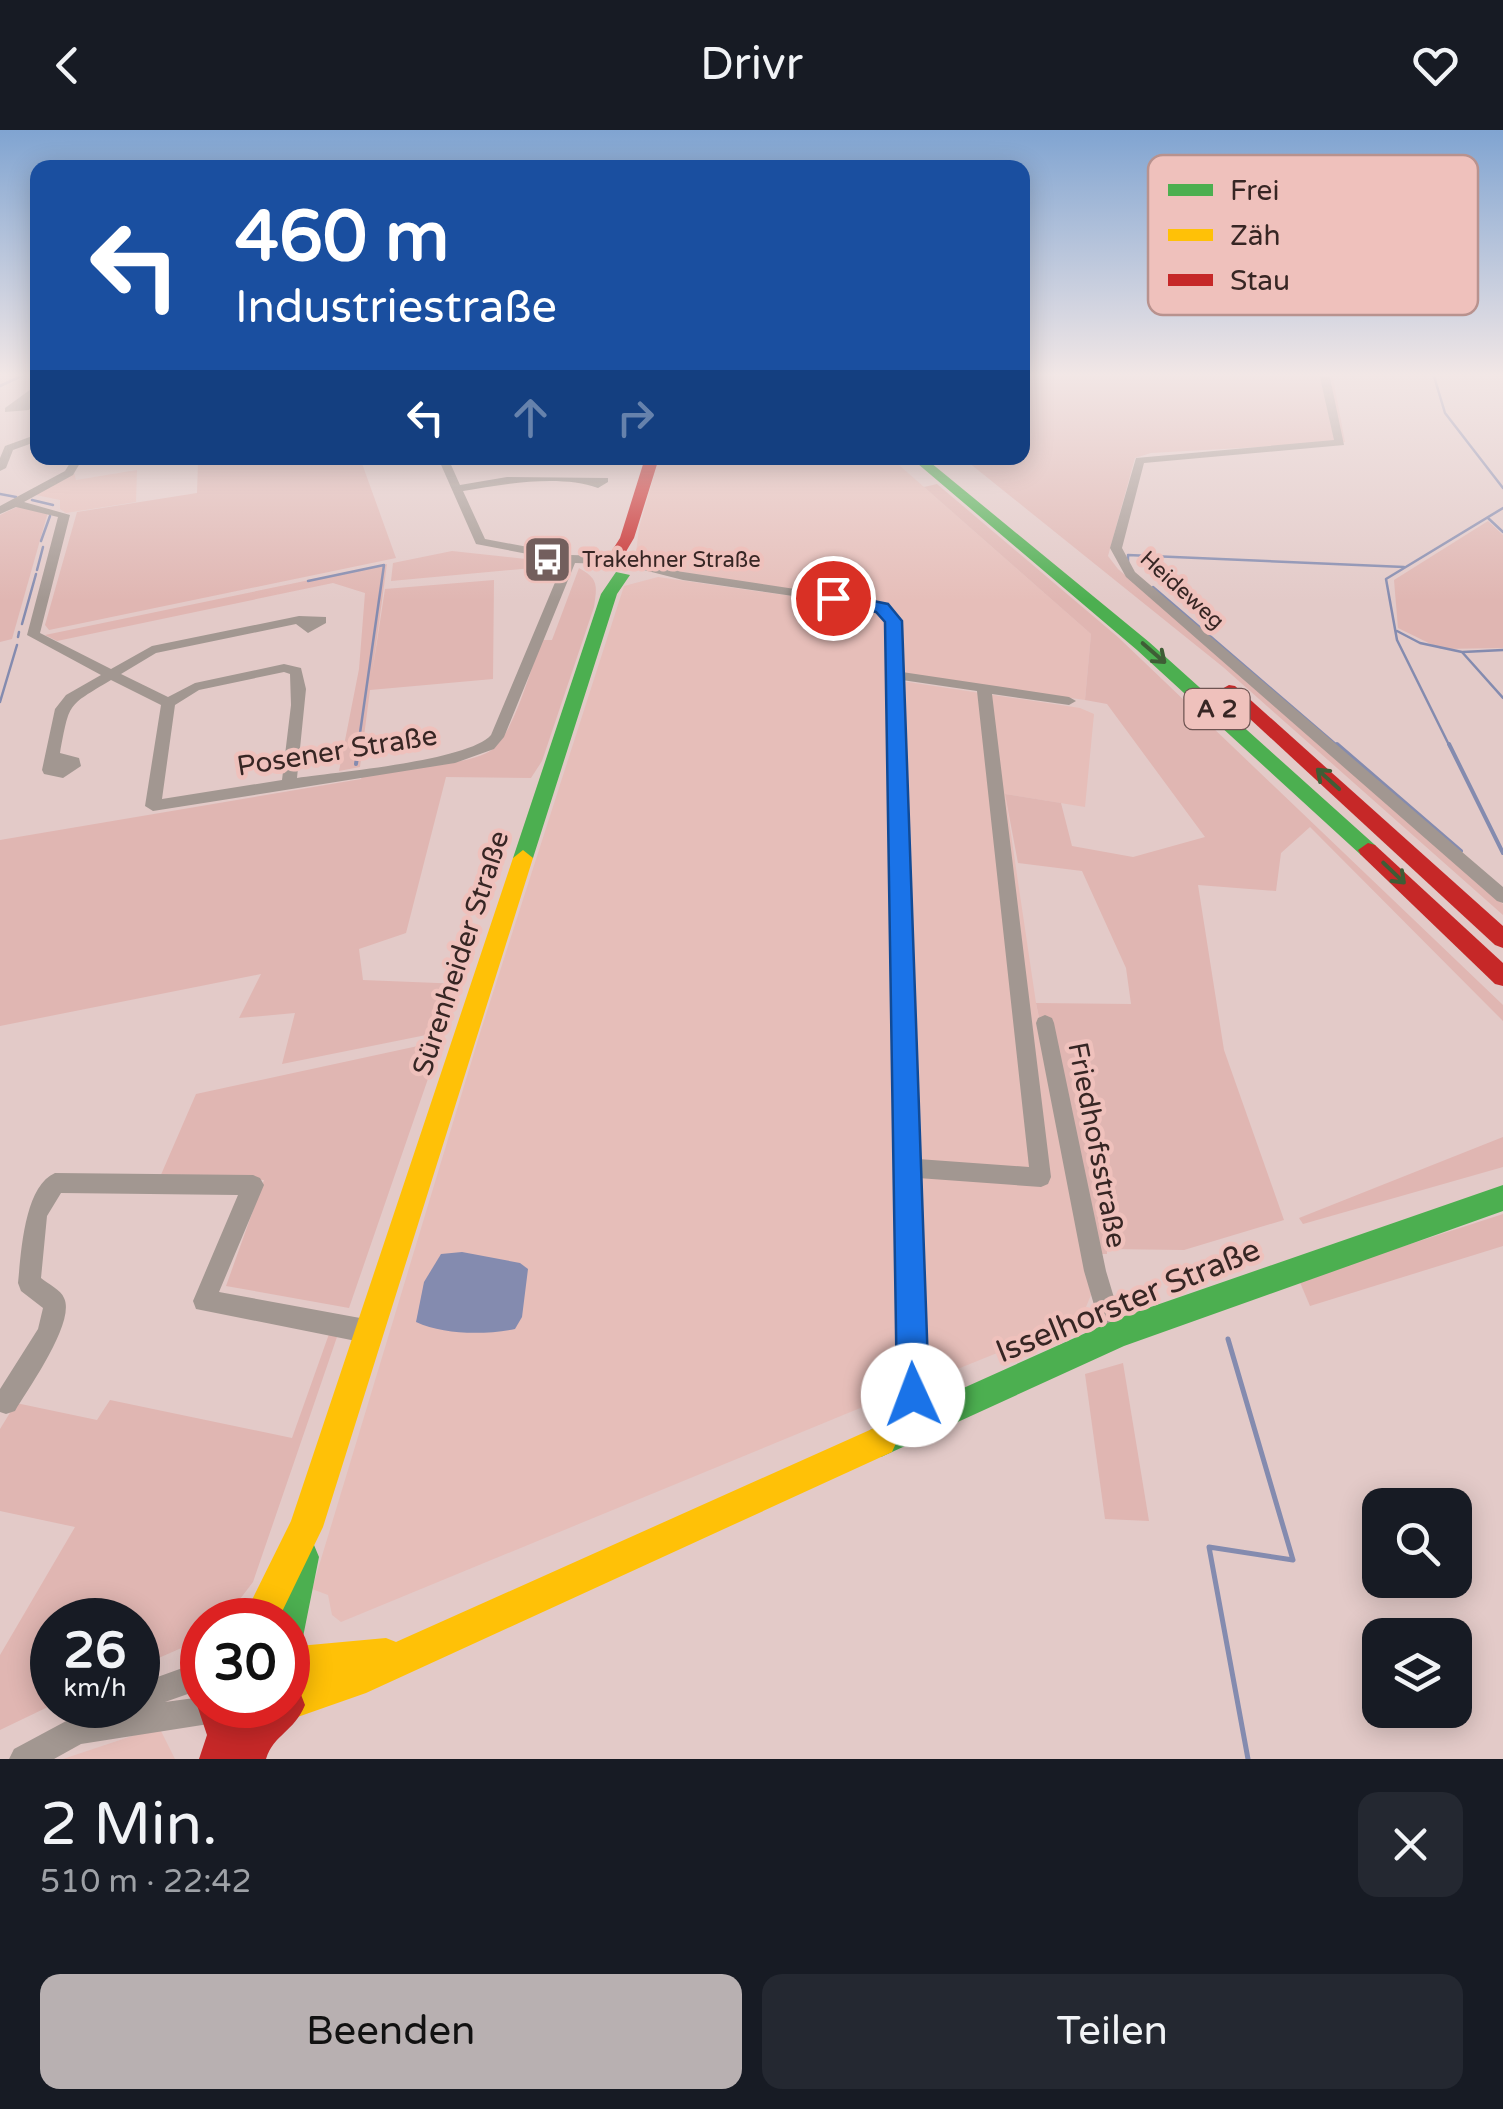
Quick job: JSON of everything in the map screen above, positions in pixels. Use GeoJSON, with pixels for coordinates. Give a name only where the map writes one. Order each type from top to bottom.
{"type":"FeatureCollection","features":[{"type":"Feature","properties":{"kind":"main road","name":"Sürenheider Straße"},"geometry":{"type":"LineString","coordinates":[[271,1598],[306,1528],[650,465]]}},
{"type":"Feature","properties":{"kind":"main road","name":"A 2"},"geometry":{"type":"LineString","coordinates":[[925,465],[1184,679],[1503,977]]}},
{"type":"Feature","properties":{"kind":"main road","name":"A 2"},"geometry":{"type":"LineString","coordinates":[[951,465],[1206,670],[1503,940]]}},
{"type":"Feature","properties":{"kind":"main road","name":"Isselhorster Straße"},"geometry":{"type":"LineString","coordinates":[[310,1696],[1119,1333],[1503,1198]]}},
{"type":"Feature","properties":{"kind":"main road","name":"Sürenheider Straße"},"geometry":{"type":"LineString","coordinates":[[294,1598],[306,1528]]}},
{"type":"Feature","properties":{"kind":"main road","name":"Isselhorster Straße"},"geometry":{"type":"LineString","coordinates":[[310,1653],[400,1654]]}},
{"type":"Feature","properties":{"kind":"main road"},"geometry":{"type":"LineString","coordinates":[[218,1759],[219,1728]]}},
{"type":"Feature","properties":{"kind":"main road"},"geometry":{"type":"LineString","coordinates":[[231,1728],[238,1735],[264,1728]]}},
{"type":"Feature","properties":{"kind":"main road"},"geometry":{"type":"LineString","coordinates":[[247,1759],[256,1733]]}},
{"type":"Feature","properties":{"kind":"street","name":"Heideweg"},"geometry":{"type":"LineString","coordinates":[[1269,449],[1140,460],[1116,548],[1119,560],[1503,898]]}},
{"type":"Feature","properties":{"kind":"street"},"geometry":{"type":"LineString","coordinates":[[0,512],[69,473],[74,465]]}},
{"type":"Feature","properties":{"kind":"street"},"geometry":{"type":"LineString","coordinates":[[446,465],[480,542],[882,608],[894,621],[913,1395],[924,1421]]}},
{"type":"Feature","properties":{"kind":"street"},"geometry":{"type":"LineString","coordinates":[[456,489],[508,480],[586,479]]}},
{"type":"Feature","properties":{"kind":"street"},"geometry":{"type":"LineString","coordinates":[[15,503],[64,515],[33,636],[168,704],[195,687],[284,668],[296,671],[302,684],[289,782]]}},
{"type":"Feature","properties":{"kind":"street","name":"Posener Straße"},"geometry":{"type":"LineString","coordinates":[[168,704],[153,806],[455,758],[489,746],[497,737],[572,559]]}},
{"type":"Feature","properties":{"kind":"street"},"geometry":{"type":"LineString","coordinates":[[53,757],[62,709],[71,698],[152,650],[299,620]]}},
{"type":"Feature","properties":{"kind":"street"},"geometry":{"type":"LineString","coordinates":[[896,675],[1069,701]]}},
{"type":"Feature","properties":{"kind":"street"},"geometry":{"type":"LineString","coordinates":[[906,1168],[1041,1177],[984,688]]}},
{"type":"Feature","properties":{"kind":"street","name":"Friedhofsstraße"},"geometry":{"type":"LineString","coordinates":[[1045,1023],[1095,1271],[1108,1317],[1119,1333]]}},
{"type":"Feature","properties":{"kind":"street"},"geometry":{"type":"LineString","coordinates":[[6,1402],[49,1333],[55,1303],[29,1283],[37,1214],[55,1183],[254,1185],[204,1301],[371,1332]]}},
{"type":"Feature","properties":{"kind":"street"},"geometry":{"type":"LineString","coordinates":[[81,1730],[180,1719]]}},
{"type":"Feature","properties":{"kind":"street"},"geometry":{"type":"LineString","coordinates":[[24,1759],[85,1728]]}},
{"type":"Feature","properties":{"kind":"shaded area"},"geometry":{"type":"Polygon","coordinates":[[[1030,449],[1221,449],[1151,453],[1135,458],[1108,556],[1118,569],[1462,865],[1503,904],[1503,915],[1223,667],[972,465],[1030,465],[1030,449]]]}},
{"type":"Feature","properties":{"kind":"shaded area"},"geometry":{"type":"Polygon","coordinates":[[[198,465],[363,465],[396,558],[49,630],[45,625],[77,512],[197,493],[198,465]]]}},
{"type":"Feature","properties":{"kind":"shaded area"},"geometry":{"type":"Polygon","coordinates":[[[657,465],[899,465],[1091,634],[1085,700],[901,673],[899,618],[884,605],[663,569],[643,561],[636,553],[657,465]]]}},
{"type":"Feature","properties":{"kind":"shaded area"},"geometry":{"type":"Polygon","coordinates":[[[137,470],[136,502],[66,513],[60,509],[60,500],[36,495],[74,472],[76,480],[137,470]]]}},
{"type":"Feature","properties":{"kind":"shaded area"},"geometry":{"type":"Polygon","coordinates":[[[937,484],[1119,638],[1503,1005],[1503,1021],[1310,827],[1281,853],[1276,891],[1198,885],[1224,1050],[1284,1220],[1184,1250],[1107,1249],[1107,1254],[1087,1254],[1036,1003],[1131,1004],[1126,968],[1082,871],[1018,863],[1005,794],[1061,803],[1072,846],[1133,857],[1205,837],[1107,704],[1085,700],[1091,634],[924,487],[937,484]]]}},
{"type":"Feature","properties":{"kind":"shaded area"},"geometry":{"type":"Polygon","coordinates":[[[19,506],[48,512],[12,639],[0,642],[0,515],[19,506]]]}},
{"type":"Feature","properties":{"kind":"shaded area"},"geometry":{"type":"Polygon","coordinates":[[[1488,521],[1503,535],[1503,648],[1441,649],[1398,628],[1394,580],[1488,521]]]}},
{"type":"Feature","properties":{"kind":"shaded area"},"geometry":{"type":"Polygon","coordinates":[[[452,551],[535,560],[533,568],[391,581],[393,563],[452,551]]]}},
{"type":"Feature","properties":{"kind":"shaded area"},"geometry":{"type":"Polygon","coordinates":[[[387,564],[372,674],[385,589],[494,580],[493,679],[370,690],[360,767],[339,771],[359,669],[365,593],[333,583],[57,641],[45,635],[387,564]]]}},
{"type":"Feature","properties":{"kind":"shaded area"},"geometry":{"type":"Polygon","coordinates":[[[579,568],[595,584],[594,607],[542,761],[531,778],[446,777],[406,933],[359,949],[363,980],[462,984],[446,1031],[282,1064],[295,1013],[239,1018],[261,974],[0,1026],[0,840],[361,779],[363,773],[452,763],[484,754],[494,748],[509,727],[542,640],[552,640],[579,568]]]}},
{"type":"Feature","properties":{"kind":"shaded area"},"geometry":{"type":"Polygon","coordinates":[[[658,577],[854,605],[875,611],[886,621],[899,1392],[341,1622],[332,1615],[328,1595],[312,1589],[481,1030],[624,586],[658,577]]]}},
{"type":"Feature","properties":{"kind":"shaded area"},"geometry":{"type":"Polygon","coordinates":[[[901,681],[1080,708],[1094,714],[1085,807],[1005,794],[1036,1003],[1091,1295],[1081,1319],[928,1381],[920,1331],[901,681]]]}},
{"type":"Feature","properties":{"kind":"shaded area"},"geometry":{"type":"Polygon","coordinates":[[[441,1041],[349,1308],[226,1286],[264,1180],[160,1177],[196,1094],[441,1041]]]}},
{"type":"Feature","properties":{"kind":"shaded area"},"geometry":{"type":"Polygon","coordinates":[[[1503,1137],[1503,1167],[1303,1224],[1299,1218],[1503,1137]]]}},
{"type":"Feature","properties":{"kind":"shaded area"},"geometry":{"type":"Polygon","coordinates":[[[1503,1214],[1503,1246],[1310,1306],[1299,1280],[1503,1214]]]}},
{"type":"Feature","properties":{"kind":"shaded area"},"geometry":{"type":"Polygon","coordinates":[[[329,1334],[338,1334],[253,1582],[241,1598],[180,1598],[180,1649],[160,1657],[160,1598],[33,1598],[75,1527],[0,1511],[0,1429],[16,1403],[97,1420],[110,1400],[292,1438],[329,1334]]]}},
{"type":"Feature","properties":{"kind":"shaded area"},"geometry":{"type":"Polygon","coordinates":[[[1123,1363],[1149,1521],[1105,1519],[1085,1374],[1123,1363]]]}},
{"type":"Feature","properties":{"kind":"shaded area"},"geometry":{"type":"Polygon","coordinates":[[[30,1604],[30,1716],[0,1730],[0,1655],[30,1604]]]}},
{"type":"Feature","properties":{"kind":"shaded area"},"geometry":{"type":"Polygon","coordinates":[[[160,1728],[175,1759],[63,1759],[160,1728]]]}},
{"type":"Feature","properties":{"kind":"water"},"geometry":{"type":"Polygon","coordinates":[[[462,1252],[520,1263],[528,1269],[522,1317],[515,1329],[465,1333],[416,1322],[424,1282],[441,1254],[462,1252]]]}},
{"type":"Feature","properties":{"kind":"waterway"},"geometry":{"type":"LineString","coordinates":[[1473,449],[1503,488]]}},
{"type":"Feature","properties":{"kind":"waterway"},"geometry":{"type":"LineString","coordinates":[[0,494],[16,497]]}},
{"type":"Feature","properties":{"kind":"waterway"},"geometry":{"type":"LineString","coordinates":[[32,500],[53,505]]}},
{"type":"Feature","properties":{"kind":"waterway"},"geometry":{"type":"LineString","coordinates":[[1450,747],[1397,640],[1386,579],[1503,508]]}},
{"type":"Feature","properties":{"kind":"waterway"},"geometry":{"type":"LineString","coordinates":[[41,541],[50,516]]}},
{"type":"Feature","properties":{"kind":"waterway"},"geometry":{"type":"LineString","coordinates":[[1488,518],[1503,532]]}},
{"type":"Feature","properties":{"kind":"waterway"},"geometry":{"type":"LineString","coordinates":[[37,570],[43,547]]}},
{"type":"Feature","properties":{"kind":"waterway"},"geometry":{"type":"LineString","coordinates":[[1128,564],[1128,555],[1404,567]]}},
{"type":"Feature","properties":{"kind":"waterway"},"geometry":{"type":"LineString","coordinates":[[308,581],[384,565],[358,747]]}},
{"type":"Feature","properties":{"kind":"waterway"},"geometry":{"type":"LineString","coordinates":[[22,624],[36,574]]}},
{"type":"Feature","properties":{"kind":"waterway"},"geometry":{"type":"LineString","coordinates":[[1153,587],[1339,747]]}},
{"type":"Feature","properties":{"kind":"waterway"},"geometry":{"type":"LineString","coordinates":[[1397,631],[1420,643],[1462,652],[1503,698]]}},
{"type":"Feature","properties":{"kind":"waterway"},"geometry":{"type":"LineString","coordinates":[[18,637],[19,632]]}},
{"type":"Feature","properties":{"kind":"waterway"},"geometry":{"type":"LineString","coordinates":[[0,702],[17,645]]}},
{"type":"Feature","properties":{"kind":"waterway"},"geometry":{"type":"LineString","coordinates":[[1463,652],[1503,650]]}},
{"type":"Feature","properties":{"kind":"waterway"},"geometry":{"type":"LineString","coordinates":[[356,764],[359,744]]}},
{"type":"Feature","properties":{"kind":"waterway"},"geometry":{"type":"LineString","coordinates":[[1337,744],[1461,851]]}},
{"type":"Feature","properties":{"kind":"waterway"},"geometry":{"type":"LineString","coordinates":[[1449,744],[1503,853]]}},
{"type":"Feature","properties":{"kind":"waterway"},"geometry":{"type":"LineString","coordinates":[[1228,1339],[1293,1560],[1209,1547],[1248,1759]]}},
{"type":"Feature","properties":{"kind":"traffic: fast"},"geometry":{"type":"LineString","coordinates":[[925,465],[1143,646],[1368,850]]}},
{"type":"Feature","properties":{"kind":"traffic: fast"},"geometry":{"type":"LineString","coordinates":[[523,858],[609,594],[622,575]]}},
{"type":"Feature","properties":{"kind":"traffic: fast"},"geometry":{"type":"LineString","coordinates":[[881,1441],[1119,1333],[1503,1198]]}},
{"type":"Feature","properties":{"kind":"traffic: fast"},"geometry":{"type":"LineString","coordinates":[[295,1598],[302,1557]]}},
{"type":"Feature","properties":{"kind":"traffic: slow"},"geometry":{"type":"LineString","coordinates":[[271,1598],[306,1527],[523,858]]}},
{"type":"Feature","properties":{"kind":"traffic: slow"},"geometry":{"type":"LineString","coordinates":[[310,1695],[353,1680],[881,1441]]}},
{"type":"Feature","properties":{"kind":"traffic: slow"},"geometry":{"type":"LineString","coordinates":[[310,1660],[386,1656]]}},
{"type":"Feature","properties":{"kind":"traffic: jam"},"geometry":{"type":"LineString","coordinates":[[616,557],[627,538],[650,465]]}},
{"type":"Feature","properties":{"kind":"traffic: jam"},"geometry":{"type":"LineString","coordinates":[[1229,690],[1503,939]]}},
{"type":"Feature","properties":{"kind":"traffic: jam"},"geometry":{"type":"LineString","coordinates":[[1368,850],[1503,977]]}},
{"type":"Feature","properties":{"kind":"traffic: jam"},"geometry":{"type":"LineString","coordinates":[[228,1728],[238,1735],[260,1728]]}},
{"type":"Feature","properties":{"kind":"traffic: jam"},"geometry":{"type":"LineString","coordinates":[[218,1759],[227,1731]]}},
{"type":"Feature","properties":{"kind":"traffic: jam"},"geometry":{"type":"LineString","coordinates":[[247,1759],[256,1733]]}},
{"type":"Feature","properties":{"kind":"place","name":"Trakehner Straße"},"geometry":{"type":"Point","coordinates":[547,560]}},
{"type":"Feature","properties":{"kind":"route"},"geometry":{"type":"LineString","coordinates":[[833,598],[882,608],[894,621],[913,1395]]}}]}
